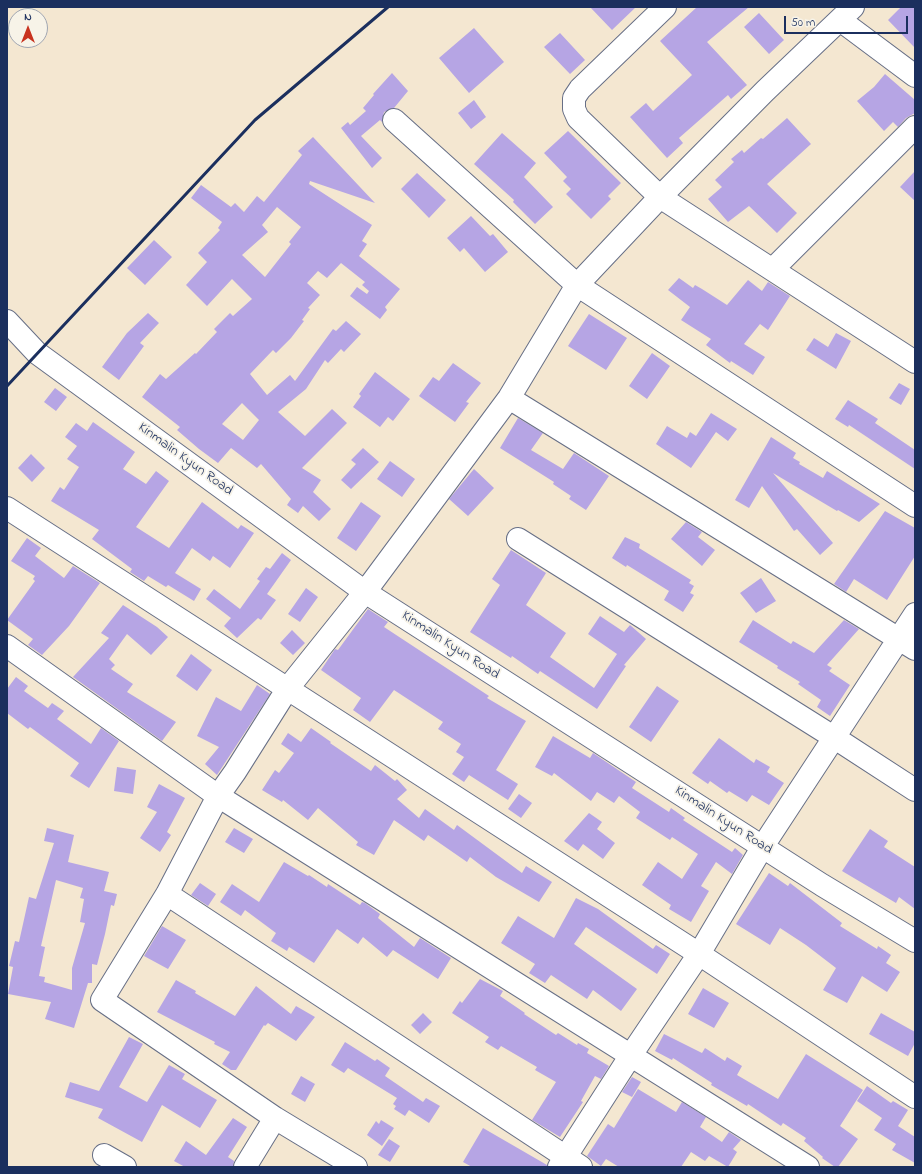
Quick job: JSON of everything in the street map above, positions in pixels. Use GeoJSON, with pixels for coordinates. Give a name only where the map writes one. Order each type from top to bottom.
{"type":"FeatureCollection","features":[{"type":"Feature","properties":{"kind":"street"},"geometry":{"type":"LineString","coordinates":[[665,7],[580,89],[574,98],[574,109],[578,118],[660,197],[915,362]]}},
{"type":"Feature","properties":{"kind":"street"},"geometry":{"type":"LineString","coordinates":[[356,1167],[275,1118],[102,1000],[167,894],[218,796],[235,772],[288,688],[365,592],[509,398],[577,285],[660,197],[766,91],[847,14],[915,76]]}},
{"type":"Feature","properties":{"kind":"street"},"geometry":{"type":"LineString","coordinates":[[394,120],[577,285],[915,506]]}},
{"type":"Feature","properties":{"kind":"street"},"geometry":{"type":"LineString","coordinates":[[773,269],[915,127]]}},
{"type":"Feature","properties":{"kind":"street","name":"Kinmalin Kyun Road"},"geometry":{"type":"LineString","coordinates":[[7,320],[37,353],[365,592],[763,846],[915,941]]}},
{"type":"Feature","properties":{"kind":"street"},"geometry":{"type":"LineString","coordinates":[[509,398],[907,644]]}},
{"type":"Feature","properties":{"kind":"street"},"geometry":{"type":"LineString","coordinates":[[7,508],[699,954],[915,1097]]}},
{"type":"Feature","properties":{"kind":"street"},"geometry":{"type":"LineString","coordinates":[[518,539],[835,738],[915,790]]}},
{"type":"Feature","properties":{"kind":"street"},"geometry":{"type":"LineString","coordinates":[[167,894],[568,1164],[631,1055],[699,954],[763,846],[835,738],[907,644],[915,614]]}},
{"type":"Feature","properties":{"kind":"street"},"geometry":{"type":"LineString","coordinates":[[7,646],[218,796],[808,1167]]}},
{"type":"Feature","properties":{"kind":"street"},"geometry":{"type":"LineString","coordinates":[[245,1167],[275,1118]]}},
{"type":"Feature","properties":{"kind":"street"},"geometry":{"type":"LineString","coordinates":[[104,1155],[125,1167]]}},
{"type":"Feature","properties":{"kind":"building"},"geometry":{"type":"Polygon","coordinates":[[[590,7],[636,7],[612,30],[590,7]]]}},
{"type":"Feature","properties":{"kind":"building"},"geometry":{"type":"Polygon","coordinates":[[[697,7],[749,7],[707,42],[747,85],[731,99],[728,95],[679,138],[683,143],[667,158],[630,117],[646,103],[653,111],[692,75],[660,41],[697,7]]]}},
{"type":"Feature","properties":{"kind":"building"},"geometry":{"type":"Polygon","coordinates":[[[901,7],[915,7],[915,48],[888,20],[901,7]]]}},
{"type":"Feature","properties":{"kind":"building"},"geometry":{"type":"Polygon","coordinates":[[[759,13],[784,40],[769,54],[744,27],[759,13]]]}},
{"type":"Feature","properties":{"kind":"building"},"geometry":{"type":"Polygon","coordinates":[[[474,28],[504,62],[469,93],[439,58],[474,28]]]}},
{"type":"Feature","properties":{"kind":"building"},"geometry":{"type":"Polygon","coordinates":[[[560,33],[585,60],[570,74],[544,47],[560,33]]]}},
{"type":"Feature","properties":{"kind":"building"},"geometry":{"type":"Polygon","coordinates":[[[392,73],[408,91],[394,108],[384,112],[382,122],[380,120],[361,136],[382,158],[372,168],[341,128],[348,122],[350,125],[366,111],[363,108],[374,95],[373,94],[392,73]]]}},
{"type":"Feature","properties":{"kind":"building"},"geometry":{"type":"Polygon","coordinates":[[[885,74],[915,100],[915,113],[906,118],[898,127],[893,122],[884,131],[857,101],[874,87],[885,74]]]}},
{"type":"Feature","properties":{"kind":"building"},"geometry":{"type":"Polygon","coordinates":[[[474,100],[486,117],[471,129],[458,113],[474,100]]]}},
{"type":"Feature","properties":{"kind":"building"},"geometry":{"type":"Polygon","coordinates":[[[787,118],[811,144],[767,184],[797,213],[777,233],[749,206],[728,222],[708,199],[722,187],[715,180],[734,162],[731,159],[742,150],[744,153],[787,118]]]}},
{"type":"Feature","properties":{"kind":"building"},"geometry":{"type":"Polygon","coordinates":[[[568,131],[621,183],[608,196],[611,199],[591,219],[566,194],[571,189],[563,181],[567,177],[544,153],[568,131]]]}},
{"type":"Feature","properties":{"kind":"building"},"geometry":{"type":"Polygon","coordinates":[[[502,133],[536,163],[524,177],[553,207],[535,224],[513,202],[514,200],[474,164],[502,133]]]}},
{"type":"Feature","properties":{"kind":"building"},"geometry":{"type":"Polygon","coordinates":[[[313,137],[375,203],[310,181],[309,184],[372,225],[362,241],[367,244],[359,256],[400,289],[385,307],[387,310],[380,319],[350,296],[357,287],[367,294],[369,291],[362,285],[365,282],[341,263],[327,278],[318,271],[307,283],[320,295],[308,308],[310,309],[302,320],[304,321],[291,338],[276,353],[273,350],[250,374],[267,395],[290,375],[295,381],[333,329],[336,331],[346,321],[361,334],[344,352],[341,349],[328,363],[325,360],[306,389],[278,412],[305,436],[332,409],[347,423],[302,468],[321,480],[313,492],[331,509],[319,521],[303,506],[298,513],[287,505],[291,499],[261,464],[257,468],[231,448],[218,463],[177,430],[180,427],[142,397],[160,374],[166,379],[195,353],[196,354],[217,332],[214,329],[230,313],[233,316],[252,299],[232,279],[207,306],[186,285],[207,262],[198,253],[220,230],[218,228],[222,222],[191,198],[201,185],[231,207],[235,203],[244,212],[257,196],[264,202],[302,155],[298,151],[313,137]],[[277,207],[262,225],[268,232],[242,255],[265,277],[291,244],[289,242],[301,227],[277,207]],[[242,403],[222,424],[243,440],[259,420],[242,403]]]}},
{"type":"Feature","properties":{"kind":"building"},"geometry":{"type":"Polygon","coordinates":[[[915,171],[915,201],[900,187],[915,171]]]}},
{"type":"Feature","properties":{"kind":"building"},"geometry":{"type":"Polygon","coordinates":[[[417,173],[446,200],[429,218],[401,189],[417,173]]]}},
{"type":"Feature","properties":{"kind":"building"},"geometry":{"type":"Polygon","coordinates":[[[471,216],[490,236],[493,234],[508,252],[485,272],[464,248],[460,252],[447,238],[471,216]]]}},
{"type":"Feature","properties":{"kind":"building"},"geometry":{"type":"Polygon","coordinates":[[[154,240],[172,257],[145,285],[127,268],[154,240]]]}},
{"type":"Feature","properties":{"kind":"building"},"geometry":{"type":"Polygon","coordinates":[[[679,278],[693,288],[695,285],[727,305],[748,280],[762,291],[768,282],[790,296],[768,330],[760,324],[744,344],[765,357],[753,375],[731,361],[730,363],[706,345],[711,339],[681,320],[690,307],[668,290],[679,278]]]}},
{"type":"Feature","properties":{"kind":"building"},"geometry":{"type":"Polygon","coordinates":[[[148,313],[159,323],[140,343],[144,346],[119,380],[102,367],[127,333],[148,313]]]}},
{"type":"Feature","properties":{"kind":"building"},"geometry":{"type":"Polygon","coordinates":[[[589,314],[627,338],[606,370],[568,346],[589,314]]]}},
{"type":"Feature","properties":{"kind":"building"},"geometry":{"type":"Polygon","coordinates":[[[836,333],[851,341],[836,369],[806,350],[814,338],[828,347],[836,333]]]}},
{"type":"Feature","properties":{"kind":"building"},"geometry":{"type":"Polygon","coordinates":[[[652,353],[670,366],[647,399],[629,386],[652,353]]]}},
{"type":"Feature","properties":{"kind":"building"},"geometry":{"type":"Polygon","coordinates":[[[453,363],[481,383],[466,402],[469,403],[455,422],[419,396],[433,377],[439,381],[453,363]]]}},
{"type":"Feature","properties":{"kind":"building"},"geometry":{"type":"Polygon","coordinates":[[[375,372],[410,399],[393,421],[388,417],[380,427],[353,407],[361,396],[359,394],[375,372]]]}},
{"type":"Feature","properties":{"kind":"building"},"geometry":{"type":"Polygon","coordinates":[[[899,383],[910,389],[901,405],[889,398],[899,383]]]}},
{"type":"Feature","properties":{"kind":"building"},"geometry":{"type":"Polygon","coordinates":[[[55,388],[67,397],[56,411],[44,402],[55,388]]]}},
{"type":"Feature","properties":{"kind":"building"},"geometry":{"type":"Polygon","coordinates":[[[848,400],[878,419],[875,423],[915,450],[915,469],[849,425],[848,427],[835,419],[848,400]]]}},
{"type":"Feature","properties":{"kind":"building"},"geometry":{"type":"Polygon","coordinates":[[[711,413],[737,429],[728,441],[716,432],[691,468],[656,444],[667,426],[687,438],[690,432],[696,436],[711,413]]]}},
{"type":"Feature","properties":{"kind":"building"},"geometry":{"type":"Polygon","coordinates":[[[518,418],[543,433],[531,450],[563,469],[574,453],[609,476],[586,510],[569,499],[571,496],[553,484],[554,482],[500,448],[518,418]]]}},
{"type":"Feature","properties":{"kind":"building"},"geometry":{"type":"Polygon","coordinates":[[[93,422],[135,452],[123,469],[146,484],[156,471],[169,481],[136,527],[169,548],[202,502],[238,529],[241,525],[254,533],[230,568],[213,556],[210,561],[192,548],[175,573],[201,589],[194,601],[168,585],[166,587],[148,576],[144,581],[130,572],[132,569],[92,539],[99,530],[51,501],[60,487],[64,490],[79,467],[67,459],[77,446],[65,437],[76,423],[87,431],[93,422]]]}},
{"type":"Feature","properties":{"kind":"building"},"geometry":{"type":"Polygon","coordinates":[[[771,437],[796,453],[793,458],[800,462],[799,464],[823,478],[827,471],[880,504],[859,522],[838,510],[837,511],[773,473],[833,543],[820,555],[797,529],[794,531],[762,486],[749,508],[735,500],[771,437]]]}},
{"type":"Feature","properties":{"kind":"building"},"geometry":{"type":"Polygon","coordinates":[[[363,448],[379,462],[351,489],[341,480],[356,464],[351,460],[363,448]]]}},
{"type":"Feature","properties":{"kind":"building"},"geometry":{"type":"Polygon","coordinates":[[[31,454],[45,468],[32,482],[18,468],[31,454]]]}},
{"type":"Feature","properties":{"kind":"building"},"geometry":{"type":"Polygon","coordinates":[[[390,461],[415,479],[402,497],[377,479],[390,461]]]}},
{"type":"Feature","properties":{"kind":"building"},"geometry":{"type":"Polygon","coordinates":[[[474,469],[494,488],[468,516],[449,499],[474,469]]]}},
{"type":"Feature","properties":{"kind":"building"},"geometry":{"type":"Polygon","coordinates":[[[361,502],[381,516],[356,551],[337,538],[361,502]]]}},
{"type":"Feature","properties":{"kind":"building"},"geometry":{"type":"Polygon","coordinates":[[[885,511],[915,528],[915,556],[887,600],[854,579],[846,592],[834,584],[885,511]]]}},
{"type":"Feature","properties":{"kind":"building"},"geometry":{"type":"Polygon","coordinates":[[[686,522],[702,532],[698,537],[715,550],[702,566],[671,539],[686,522]]]}},
{"type":"Feature","properties":{"kind":"building"},"geometry":{"type":"Polygon","coordinates":[[[625,537],[640,544],[639,548],[691,580],[689,583],[694,586],[690,593],[694,595],[683,612],[664,600],[669,591],[627,565],[626,567],[612,558],[625,537]]]}},
{"type":"Feature","properties":{"kind":"building"},"geometry":{"type":"Polygon","coordinates":[[[27,538],[41,548],[35,556],[64,578],[73,566],[100,583],[69,626],[42,655],[28,645],[33,639],[7,620],[35,581],[33,579],[35,576],[11,561],[27,538]]]}},
{"type":"Feature","properties":{"kind":"building"},"geometry":{"type":"Polygon","coordinates":[[[511,550],[546,573],[526,605],[566,633],[550,657],[594,688],[617,654],[588,634],[600,616],[624,632],[630,625],[646,639],[624,665],[626,666],[597,709],[540,671],[538,674],[512,656],[511,658],[470,632],[500,585],[492,579],[511,550]]]}},
{"type":"Feature","properties":{"kind":"building"},"geometry":{"type":"Polygon","coordinates":[[[282,553],[291,560],[267,594],[276,600],[261,620],[258,618],[237,638],[224,626],[231,618],[206,599],[214,589],[240,609],[260,581],[257,579],[266,567],[270,569],[282,553]]]}},
{"type":"Feature","properties":{"kind":"building"},"geometry":{"type":"Polygon","coordinates":[[[761,578],[776,601],[756,613],[740,593],[761,578]]]}},
{"type":"Feature","properties":{"kind":"building"},"geometry":{"type":"Polygon","coordinates":[[[306,588],[318,597],[300,622],[288,614],[306,588]]]}},
{"type":"Feature","properties":{"kind":"building"},"geometry":{"type":"Polygon","coordinates":[[[123,605],[157,627],[168,637],[151,655],[127,634],[109,659],[115,665],[111,669],[133,684],[127,692],[176,722],[162,741],[73,677],[109,638],[101,633],[123,605]]]}},
{"type":"Feature","properties":{"kind":"building"},"geometry":{"type":"Polygon","coordinates":[[[368,609],[388,622],[384,627],[489,696],[487,698],[526,721],[496,770],[518,784],[508,800],[469,775],[464,782],[452,774],[464,757],[456,752],[461,744],[438,729],[443,722],[394,690],[370,722],[353,710],[361,698],[321,670],[335,649],[338,650],[368,609]]]}},
{"type":"Feature","properties":{"kind":"building"},"geometry":{"type":"Polygon","coordinates":[[[753,620],[791,644],[793,641],[814,653],[844,620],[859,629],[827,665],[832,668],[829,671],[850,685],[830,716],[817,707],[821,700],[798,684],[800,682],[777,668],[778,666],[739,642],[753,620]]]}},
{"type":"Feature","properties":{"kind":"building"},"geometry":{"type":"Polygon","coordinates":[[[292,630],[305,643],[293,655],[280,643],[292,630]]]}},
{"type":"Feature","properties":{"kind":"building"},"geometry":{"type":"Polygon","coordinates":[[[191,654],[212,670],[197,691],[176,676],[191,654]]]}},
{"type":"Feature","properties":{"kind":"building"},"geometry":{"type":"Polygon","coordinates":[[[16,677],[28,686],[24,691],[48,708],[52,703],[64,711],[57,719],[91,744],[101,728],[119,741],[89,788],[70,776],[79,763],[30,727],[28,729],[7,713],[7,689],[16,677]]]}},
{"type":"Feature","properties":{"kind":"building"},"geometry":{"type":"Polygon","coordinates":[[[257,685],[270,694],[217,775],[205,764],[219,747],[197,736],[216,697],[241,711],[257,685]]]}},
{"type":"Feature","properties":{"kind":"building"},"geometry":{"type":"Polygon","coordinates":[[[657,686],[679,701],[651,742],[629,727],[657,686]]]}},
{"type":"Feature","properties":{"kind":"building"},"geometry":{"type":"Polygon","coordinates":[[[311,728],[371,771],[375,765],[395,781],[397,779],[407,790],[397,799],[419,818],[425,809],[454,830],[457,825],[522,873],[526,866],[552,882],[539,902],[496,877],[470,857],[467,862],[428,835],[424,841],[394,820],[374,855],[356,845],[358,842],[318,808],[308,820],[283,800],[282,802],[262,790],[275,770],[279,773],[294,753],[281,744],[288,733],[301,742],[311,728]]]}},
{"type":"Feature","properties":{"kind":"building"},"geometry":{"type":"Polygon","coordinates":[[[553,736],[590,758],[593,753],[636,782],[632,788],[669,812],[671,808],[685,818],[683,820],[732,852],[735,848],[743,855],[732,874],[716,862],[701,886],[709,891],[691,922],[669,909],[671,905],[642,885],[658,862],[682,879],[698,854],[672,837],[670,840],[636,818],[640,812],[619,796],[614,803],[597,792],[591,801],[554,773],[552,776],[535,767],[553,736]]]}},
{"type":"Feature","properties":{"kind":"building"},"geometry":{"type":"Polygon","coordinates":[[[719,738],[754,763],[756,759],[770,767],[767,772],[784,783],[769,805],[752,795],[747,802],[729,791],[727,793],[710,781],[708,784],[692,773],[719,738]]]}},
{"type":"Feature","properties":{"kind":"building"},"geometry":{"type":"Polygon","coordinates":[[[117,767],[136,770],[133,794],[114,791],[117,767]]]}},
{"type":"Feature","properties":{"kind":"building"},"geometry":{"type":"Polygon","coordinates":[[[159,784],[185,798],[167,832],[171,835],[160,852],[140,838],[157,812],[147,807],[159,784]]]}},
{"type":"Feature","properties":{"kind":"building"},"geometry":{"type":"Polygon","coordinates":[[[519,794],[532,803],[521,818],[508,809],[519,794]]]}},
{"type":"Feature","properties":{"kind":"building"},"geometry":{"type":"Polygon","coordinates":[[[589,813],[602,822],[597,829],[615,843],[603,859],[583,844],[578,851],[564,841],[589,813]]]}},
{"type":"Feature","properties":{"kind":"building"},"geometry":{"type":"Polygon","coordinates":[[[47,828],[74,835],[68,862],[109,872],[104,891],[117,894],[114,906],[111,905],[97,965],[92,964],[92,983],[88,983],[74,1028],[45,1019],[51,1002],[8,994],[13,967],[9,966],[15,941],[19,942],[29,897],[36,899],[54,843],[44,841],[47,828]],[[56,880],[41,946],[45,947],[39,976],[45,977],[44,982],[72,990],[72,968],[85,923],[80,922],[84,899],[80,898],[83,888],[56,880]]]}},
{"type":"Feature","properties":{"kind":"building"},"geometry":{"type":"Polygon","coordinates":[[[234,828],[253,839],[244,853],[225,842],[234,828]]]}},
{"type":"Feature","properties":{"kind":"building"},"geometry":{"type":"Polygon","coordinates":[[[870,829],[888,841],[884,847],[915,867],[915,909],[899,897],[896,903],[842,871],[870,829]]]}},
{"type":"Feature","properties":{"kind":"building"},"geometry":{"type":"Polygon","coordinates":[[[284,862],[308,876],[309,875],[327,887],[328,884],[360,905],[362,902],[365,903],[380,914],[378,918],[414,947],[420,938],[451,958],[438,979],[393,950],[387,957],[363,937],[358,944],[337,929],[314,963],[289,947],[287,951],[271,941],[276,933],[245,910],[241,916],[220,902],[232,884],[259,902],[284,862]]]}},
{"type":"Feature","properties":{"kind":"building"},"geometry":{"type":"Polygon","coordinates":[[[769,873],[788,886],[790,883],[842,923],[840,926],[877,949],[878,946],[891,955],[886,963],[900,972],[887,992],[862,976],[847,1003],[823,990],[836,968],[806,945],[780,928],[770,945],[736,924],[769,873]]]}},
{"type":"Feature","properties":{"kind":"building"},"geometry":{"type":"Polygon","coordinates":[[[200,883],[216,894],[208,906],[191,895],[200,883]]]}},
{"type":"Feature","properties":{"kind":"building"},"geometry":{"type":"Polygon","coordinates":[[[576,898],[598,909],[653,949],[656,945],[670,954],[657,974],[586,927],[574,944],[637,989],[621,1011],[593,990],[587,999],[551,975],[545,983],[529,973],[535,964],[501,943],[518,916],[554,938],[576,898]]]}},
{"type":"Feature","properties":{"kind":"building"},"geometry":{"type":"Polygon","coordinates":[[[162,926],[186,940],[168,969],[144,956],[162,926]]]}},
{"type":"Feature","properties":{"kind":"building"},"geometry":{"type":"Polygon","coordinates":[[[480,979],[503,991],[500,996],[525,1013],[524,1014],[556,1035],[558,1033],[577,1045],[578,1043],[589,1049],[587,1053],[609,1066],[601,1079],[595,1076],[581,1101],[583,1102],[560,1137],[532,1120],[556,1082],[535,1070],[537,1067],[501,1046],[498,1050],[485,1042],[489,1037],[452,1013],[460,1001],[462,1003],[480,979]]]}},
{"type":"Feature","properties":{"kind":"building"},"geometry":{"type":"Polygon","coordinates":[[[176,980],[196,991],[195,993],[235,1016],[256,986],[291,1014],[296,1006],[315,1017],[296,1041],[268,1023],[265,1026],[264,1025],[236,1070],[231,1070],[222,1064],[230,1052],[214,1044],[215,1042],[157,1012],[176,980]]]}},
{"type":"Feature","properties":{"kind":"building"},"geometry":{"type":"Polygon","coordinates":[[[703,988],[729,1003],[714,1028],[688,1014],[703,988]]]}},
{"type":"Feature","properties":{"kind":"building"},"geometry":{"type":"Polygon","coordinates":[[[423,1013],[432,1022],[420,1034],[411,1025],[423,1013]]]}},
{"type":"Feature","properties":{"kind":"building"},"geometry":{"type":"Polygon","coordinates":[[[881,1013],[915,1032],[915,1043],[908,1056],[869,1034],[881,1013]]]}},
{"type":"Feature","properties":{"kind":"building"},"geometry":{"type":"Polygon","coordinates":[[[664,1034],[702,1053],[705,1048],[725,1061],[727,1057],[742,1066],[737,1075],[778,1099],[806,1054],[863,1090],[840,1126],[858,1139],[838,1167],[835,1167],[822,1158],[823,1157],[804,1141],[806,1138],[783,1123],[781,1126],[748,1104],[747,1106],[711,1085],[712,1083],[673,1058],[672,1060],[655,1051],[664,1034]]]}},
{"type":"Feature","properties":{"kind":"building"},"geometry":{"type":"Polygon","coordinates":[[[129,1037],[143,1044],[119,1087],[147,1102],[169,1065],[185,1074],[182,1079],[217,1100],[200,1128],[162,1105],[142,1142],[98,1118],[103,1109],[65,1097],[70,1082],[99,1091],[129,1037]]]}},
{"type":"Feature","properties":{"kind":"building"},"geometry":{"type":"Polygon","coordinates":[[[345,1042],[375,1061],[377,1059],[390,1068],[385,1076],[423,1102],[426,1098],[440,1106],[429,1123],[409,1110],[405,1116],[394,1109],[396,1106],[393,1104],[397,1098],[348,1068],[344,1073],[331,1065],[345,1042]]]}},
{"type":"Feature","properties":{"kind":"building"},"geometry":{"type":"Polygon","coordinates":[[[301,1076],[315,1084],[305,1102],[291,1094],[301,1076]]]}},
{"type":"Feature","properties":{"kind":"building"},"geometry":{"type":"Polygon","coordinates":[[[632,1077],[641,1082],[632,1097],[622,1092],[632,1077]]]}},
{"type":"Feature","properties":{"kind":"building"},"geometry":{"type":"Polygon","coordinates":[[[867,1086],[891,1103],[893,1101],[908,1110],[898,1126],[915,1137],[915,1163],[892,1150],[896,1144],[874,1130],[882,1118],[857,1101],[867,1086]]]}},
{"type":"Feature","properties":{"kind":"building"},"geometry":{"type":"Polygon","coordinates":[[[638,1089],[676,1112],[682,1102],[706,1117],[700,1127],[722,1142],[729,1132],[741,1140],[733,1149],[737,1152],[728,1167],[709,1156],[705,1161],[691,1152],[681,1167],[619,1167],[606,1159],[601,1166],[587,1156],[608,1124],[614,1128],[638,1089]]]}},
{"type":"Feature","properties":{"kind":"building"},"geometry":{"type":"Polygon","coordinates":[[[233,1118],[247,1127],[228,1157],[234,1161],[233,1167],[185,1167],[174,1161],[186,1141],[206,1155],[233,1118]]]}},
{"type":"Feature","properties":{"kind":"building"},"geometry":{"type":"Polygon","coordinates":[[[381,1120],[394,1128],[382,1146],[367,1135],[376,1121],[379,1124],[381,1120]]]}},
{"type":"Feature","properties":{"kind":"building"},"geometry":{"type":"Polygon","coordinates":[[[483,1128],[547,1165],[547,1167],[472,1167],[463,1162],[483,1128]]]}},
{"type":"Feature","properties":{"kind":"building"},"geometry":{"type":"Polygon","coordinates":[[[389,1139],[400,1146],[390,1162],[378,1155],[389,1139]]]}},
{"type":"Feature","properties":{"kind":"railway"},"geometry":{"type":"LineString","coordinates":[[7,386],[255,120],[388,7]]}}]}
